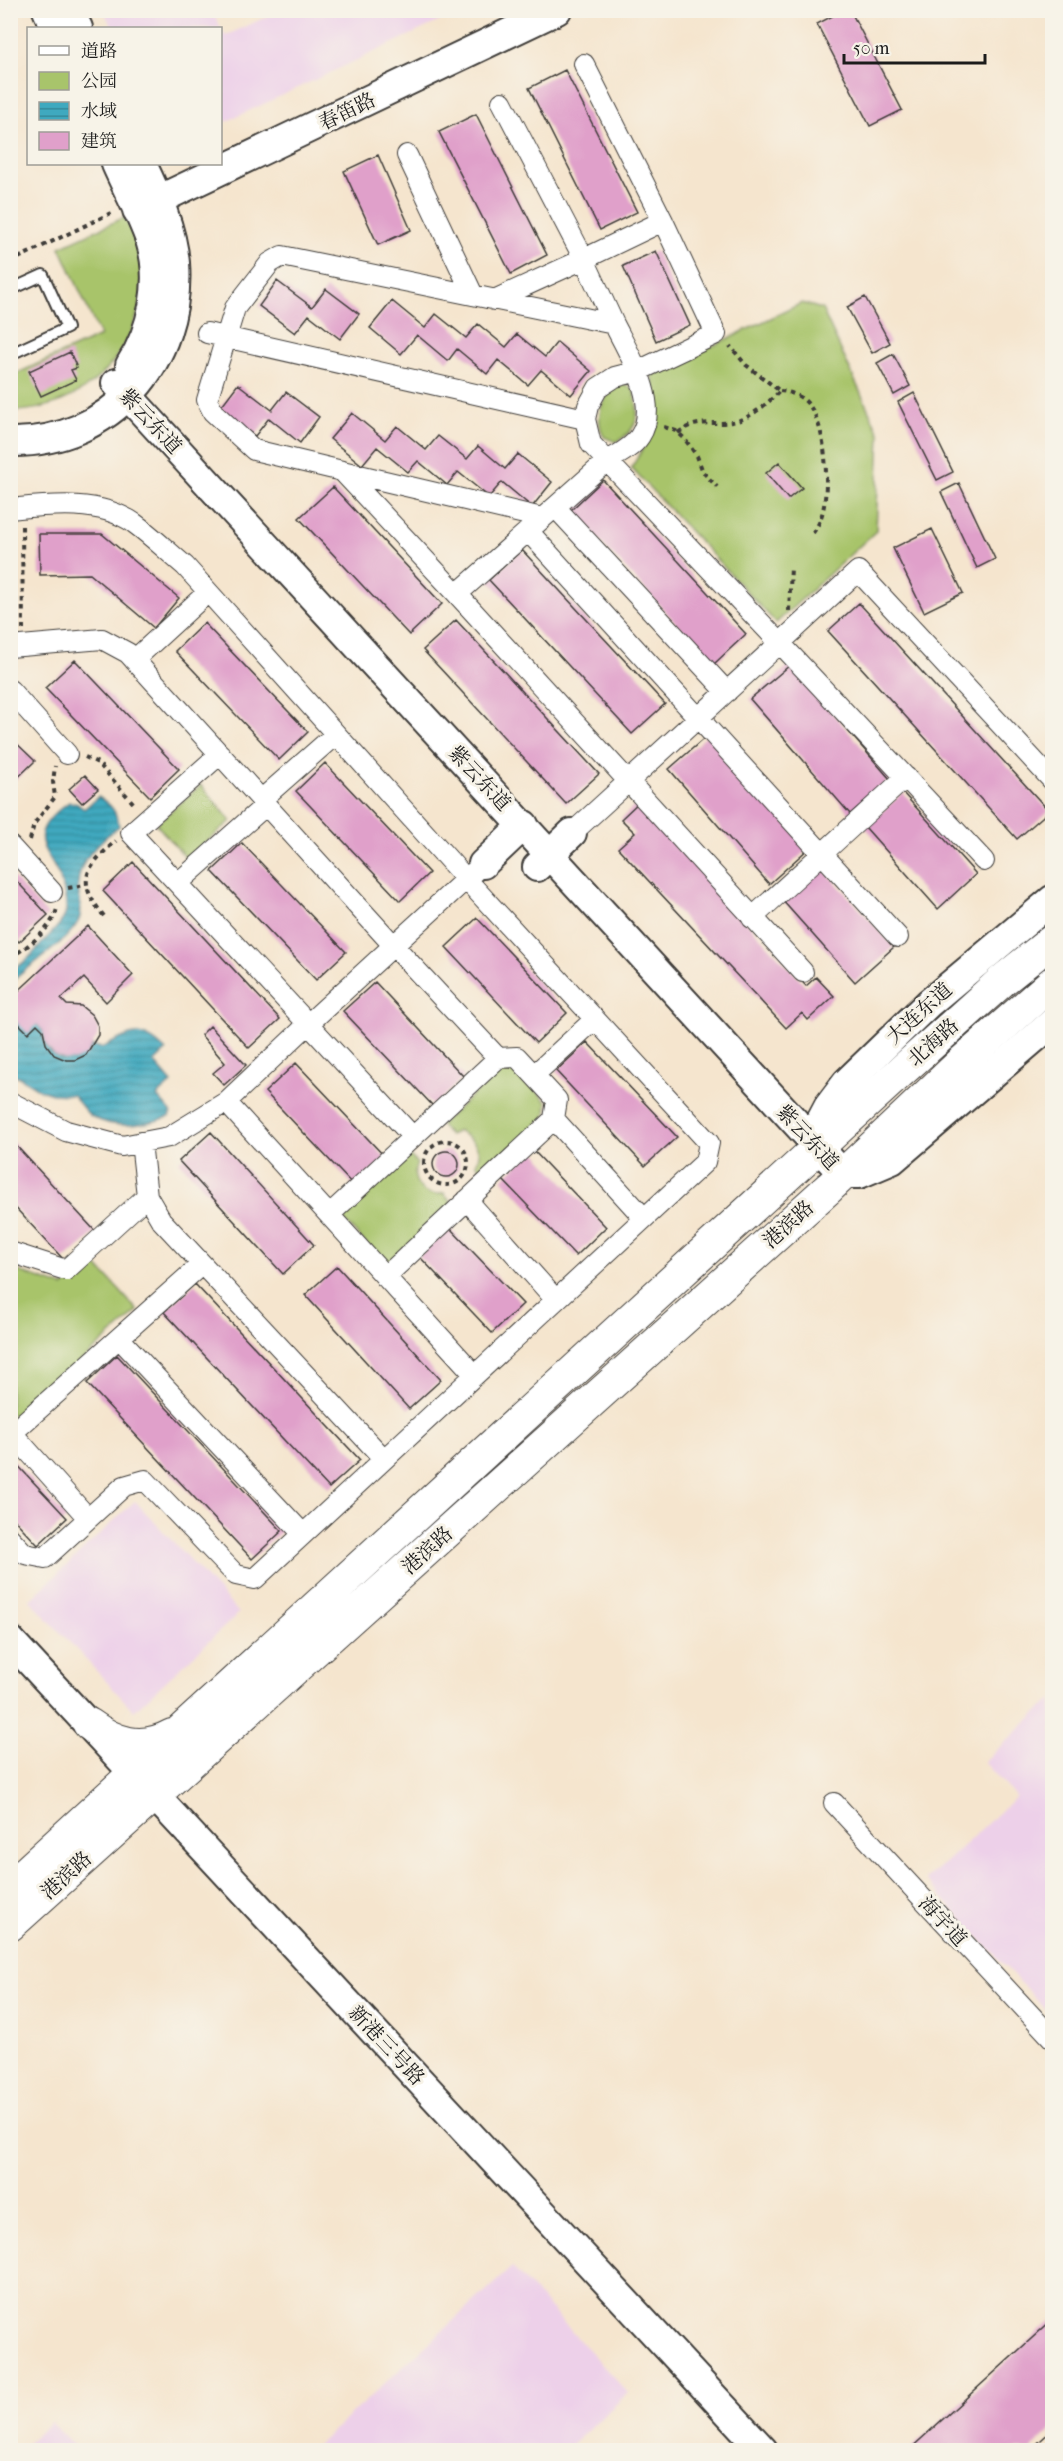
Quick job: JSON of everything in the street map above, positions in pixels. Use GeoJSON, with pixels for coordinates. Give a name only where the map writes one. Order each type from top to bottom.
{"type":"FeatureCollection","features":[{"type":"Feature","properties":{"kind":"main road"},"geometry":{"type":"LineString","coordinates":[[47,10],[55,27]]}},
{"type":"Feature","properties":{"kind":"main road"},"geometry":{"type":"LineString","coordinates":[[69,10],[78,27]]}},
{"type":"Feature","properties":{"kind":"main road","name":"春笛路"},"geometry":{"type":"LineString","coordinates":[[222,149],[512,10]]}},
{"type":"Feature","properties":{"kind":"main road","name":"春笛路"},"geometry":{"type":"LineString","coordinates":[[222,157],[557,10]]}},
{"type":"Feature","properties":{"kind":"main road"},"geometry":{"type":"LineString","coordinates":[[10,442],[54,437],[117,397],[140,348],[153,305],[154,260],[142,192],[117,165]]}},
{"type":"Feature","properties":{"kind":"main road"},"geometry":{"type":"LineString","coordinates":[[142,192],[191,165]]}},
{"type":"Feature","properties":{"kind":"main road","name":"春笛路"},"geometry":{"type":"LineString","coordinates":[[142,192],[204,165]]}},
{"type":"Feature","properties":{"kind":"main road","name":"紫云东道"},"geometry":{"type":"LineString","coordinates":[[117,397],[152,432],[837,1180]]}},
{"type":"Feature","properties":{"kind":"main road"},"geometry":{"type":"LineString","coordinates":[[10,424],[83,418],[118,422],[152,432]]}},
{"type":"Feature","properties":{"kind":"main road"},"geometry":{"type":"LineString","coordinates":[[475,872],[517,832]]}},
{"type":"Feature","properties":{"kind":"main road"},"geometry":{"type":"LineString","coordinates":[[543,861],[572,833]]}},
{"type":"Feature","properties":{"kind":"main road","name":"大连东道"},"geometry":{"type":"LineString","coordinates":[[811,1154],[819,1124],[828,1107],[847,1082],[929,1003],[1053,900]]}},
{"type":"Feature","properties":{"kind":"main road","name":"北海路"},"geometry":{"type":"LineString","coordinates":[[811,1154],[1003,980],[1053,941]]}},
{"type":"Feature","properties":{"kind":"main road","name":"北海路"},"geometry":{"type":"LineString","coordinates":[[837,1180],[962,1062],[1053,983]]}},
{"type":"Feature","properties":{"kind":"main road"},"geometry":{"type":"LineString","coordinates":[[837,1180],[892,1161],[1053,1023]]}},
{"type":"Feature","properties":{"kind":"main road","name":"港滨路"},"geometry":{"type":"LineString","coordinates":[[10,1887],[811,1154]]}},
{"type":"Feature","properties":{"kind":"main road","name":"港滨路"},"geometry":{"type":"LineString","coordinates":[[10,1925],[837,1180]]}},
{"type":"Feature","properties":{"kind":"main road","name":"新港三号路"},"geometry":{"type":"LineString","coordinates":[[10,1640],[82,1730],[741,2451]]}},
{"type":"Feature","properties":{"kind":"main road","name":"新港三号路"},"geometry":{"type":"LineString","coordinates":[[10,1667],[82,1730]]}},
{"type":"Feature","properties":{"kind":"main road"},"geometry":{"type":"LineString","coordinates":[[82,1730],[138,1745],[160,1742],[178,1732]]}},
{"type":"Feature","properties":{"kind":"main road"},"geometry":{"type":"LineString","coordinates":[[127,1779],[159,1772],[201,1754]]}},
{"type":"Feature","properties":{"kind":"main road","name":"新港三号路"},"geometry":{"type":"LineString","coordinates":[[148,1802],[763,2451]]}},
{"type":"Feature","properties":{"kind":"street"},"geometry":{"type":"LineString","coordinates":[[584,64],[663,221],[716,334],[638,371],[615,377],[598,388],[588,405],[585,419],[591,444],[984,861]]}},
{"type":"Feature","properties":{"kind":"street"},"geometry":{"type":"LineString","coordinates":[[457,594],[607,461],[624,452],[640,436],[648,411],[638,371],[584,259],[502,102]]}},
{"type":"Feature","properties":{"kind":"street"},"geometry":{"type":"LineString","coordinates":[[407,155],[473,295]]}},
{"type":"Feature","properties":{"kind":"street"},"geometry":{"type":"LineString","coordinates":[[494,300],[663,221]]}},
{"type":"Feature","properties":{"kind":"street"},"geometry":{"type":"LineString","coordinates":[[614,324],[282,256],[270,263],[234,308],[207,400],[213,412],[254,450],[542,518],[726,692]]}},
{"type":"Feature","properties":{"kind":"street"},"geometry":{"type":"LineString","coordinates":[[207,333],[585,419]]}},
{"type":"Feature","properties":{"kind":"street"},"geometry":{"type":"LineString","coordinates":[[342,471],[803,972]]}},
{"type":"Feature","properties":{"kind":"street"},"geometry":{"type":"LineString","coordinates":[[10,1538],[25,1554],[45,1558],[124,1485],[145,1480],[236,1575],[255,1579],[705,1162],[709,1143],[595,1019],[475,872],[336,734],[184,566],[133,522],[100,508],[57,504],[16,508]]}},
{"type":"Feature","properties":{"kind":"street"},"geometry":{"type":"LineString","coordinates":[[542,518],[699,717],[898,937]]}},
{"type":"Feature","properties":{"kind":"street"},"geometry":{"type":"LineString","coordinates":[[572,833],[858,571],[1053,780]]}},
{"type":"Feature","properties":{"kind":"street"},"geometry":{"type":"LineString","coordinates":[[134,660],[208,592]]}},
{"type":"Feature","properties":{"kind":"street"},"geometry":{"type":"LineString","coordinates":[[17,646],[102,639],[128,653],[393,946],[498,1058]]}},
{"type":"Feature","properties":{"kind":"street"},"geometry":{"type":"LineString","coordinates":[[10,690],[67,754]]}},
{"type":"Feature","properties":{"kind":"street"},"geometry":{"type":"LineString","coordinates":[[178,884],[336,734]]}},
{"type":"Feature","properties":{"kind":"street"},"geometry":{"type":"LineString","coordinates":[[220,754],[131,833],[413,1137]]}},
{"type":"Feature","properties":{"kind":"street"},"geometry":{"type":"LineString","coordinates":[[753,918],[906,777]]}},
{"type":"Feature","properties":{"kind":"street"},"geometry":{"type":"LineString","coordinates":[[10,846],[52,892]]}},
{"type":"Feature","properties":{"kind":"street"},"geometry":{"type":"LineString","coordinates":[[10,1102],[66,1131],[122,1146],[169,1137],[226,1102],[475,872]]}},
{"type":"Feature","properties":{"kind":"street"},"geometry":{"type":"LineString","coordinates":[[534,1075],[595,1019]]}},
{"type":"Feature","properties":{"kind":"street"},"geometry":{"type":"LineString","coordinates":[[329,1215],[498,1058],[517,1057],[557,1100],[554,1119],[385,1276]]}},
{"type":"Feature","properties":{"kind":"street"},"geometry":{"type":"LineString","coordinates":[[226,1102],[475,1375]]}},
{"type":"Feature","properties":{"kind":"street"},"geometry":{"type":"LineString","coordinates":[[554,1119],[644,1218]]}},
{"type":"Feature","properties":{"kind":"street"},"geometry":{"type":"LineString","coordinates":[[141,1142],[147,1196],[161,1220],[384,1459]]}},
{"type":"Feature","properties":{"kind":"street"},"geometry":{"type":"LineString","coordinates":[[10,1251],[66,1270],[147,1196]]}},
{"type":"Feature","properties":{"kind":"street"},"geometry":{"type":"LineString","coordinates":[[467,1200],[556,1300]]}},
{"type":"Feature","properties":{"kind":"street"},"geometry":{"type":"LineString","coordinates":[[88,1518],[11,1432],[202,1264]]}},
{"type":"Feature","properties":{"kind":"street"},"geometry":{"type":"LineString","coordinates":[[119,1338],[303,1534]]}},
{"type":"Feature","properties":{"kind":"street","name":"海宇道"},"geometry":{"type":"LineString","coordinates":[[1053,2028],[837,1801],[1053,2038]]}},
{"type":"Feature","properties":{"kind":"lane"},"geometry":{"type":"LineString","coordinates":[[10,290],[43,275],[68,328],[13,353],[10,348]]}},
{"type":"Feature","properties":{"kind":"path"},"geometry":{"type":"LineString","coordinates":[[10,262],[142,192]]}},
{"type":"Feature","properties":{"kind":"path"},"geometry":{"type":"LineString","coordinates":[[726,339],[746,365],[780,391],[792,393],[808,404],[821,427],[825,460],[825,498],[820,519],[811,536]]}},
{"type":"Feature","properties":{"kind":"path"},"geometry":{"type":"LineString","coordinates":[[678,433],[687,426],[738,421],[771,400],[780,391]]}},
{"type":"Feature","properties":{"kind":"path"},"geometry":{"type":"LineString","coordinates":[[661,426],[678,433],[696,456],[703,472],[717,487]]}},
{"type":"Feature","properties":{"kind":"path"},"geometry":{"type":"LineString","coordinates":[[16,508],[17,646]]}},
{"type":"Feature","properties":{"kind":"path"},"geometry":{"type":"LineString","coordinates":[[789,612],[791,567]]}},
{"type":"Feature","properties":{"kind":"path"},"geometry":{"type":"LineString","coordinates":[[30,844],[34,824],[55,797],[53,782],[55,766],[67,754],[88,757],[98,763],[147,819]]}},
{"type":"Feature","properties":{"kind":"path"},"geometry":{"type":"LineString","coordinates":[[104,916],[91,900],[85,885],[87,874],[95,859],[125,833],[131,833]]}},
{"type":"Feature","properties":{"kind":"path"},"geometry":{"type":"LineString","coordinates":[[10,957],[41,934],[55,918],[57,908],[52,892]]}},
{"type":"Feature","properties":{"kind":"path"},"geometry":{"type":"LineString","coordinates":[[450,1142],[463,1149],[468,1169],[461,1180],[446,1185],[433,1180],[425,1168],[425,1161],[427,1154],[436,1144],[450,1142]]}},
{"type":"Feature","properties":{"kind":"shaded area"},"geometry":{"type":"Polygon","coordinates":[[[11,10],[21,27],[11,33],[11,10]]]}},
{"type":"Feature","properties":{"kind":"shaded area"},"geometry":{"type":"Polygon","coordinates":[[[104,11],[212,11],[220,27],[112,27],[104,11]]]}},
{"type":"Feature","properties":{"kind":"shaded area"},"geometry":{"type":"Polygon","coordinates":[[[279,11],[461,11],[222,124],[222,30],[225,36],[279,11]]]}},
{"type":"Feature","properties":{"kind":"shaded area"},"geometry":{"type":"Polygon","coordinates":[[[135,1501],[239,1613],[134,1711],[30,1600],[135,1501]]]}},
{"type":"Feature","properties":{"kind":"shaded area"},"geometry":{"type":"Polygon","coordinates":[[[1052,1699],[1052,2017],[926,1880],[1016,1797],[984,1762],[1052,1699]]]}},
{"type":"Feature","properties":{"kind":"shaded area"},"geometry":{"type":"Polygon","coordinates":[[[512,2267],[628,2393],[566,2450],[312,2450],[512,2267]]]}},
{"type":"Feature","properties":{"kind":"shaded area"},"geometry":{"type":"Polygon","coordinates":[[[51,2422],[78,2450],[20,2450],[51,2422]]]}},
{"type":"Feature","properties":{"kind":"green space"},"geometry":{"type":"Polygon","coordinates":[[[125,217],[138,249],[142,283],[139,309],[131,333],[118,355],[102,374],[83,390],[37,409],[11,411],[11,376],[100,336],[60,247],[125,217]]]}},
{"type":"Feature","properties":{"kind":"green space"},"geometry":{"type":"Polygon","coordinates":[[[802,303],[822,309],[880,435],[876,531],[776,623],[631,468],[646,444],[654,424],[655,403],[652,375],[802,303]]]}},
{"type":"Feature","properties":{"kind":"green space"},"geometry":{"type":"Polygon","coordinates":[[[623,384],[633,389],[637,413],[634,426],[616,442],[604,437],[600,414],[609,393],[623,384]]]}},
{"type":"Feature","properties":{"kind":"green space"},"geometry":{"type":"Polygon","coordinates":[[[201,785],[231,821],[187,859],[156,824],[201,785]]]}},
{"type":"Feature","properties":{"kind":"green space"},"geometry":{"type":"Polygon","coordinates":[[[503,1067],[516,1068],[547,1102],[546,1116],[486,1174],[476,1164],[479,1153],[472,1140],[458,1131],[450,1135],[440,1125],[503,1067]]]}},
{"type":"Feature","properties":{"kind":"green space"},"geometry":{"type":"Polygon","coordinates":[[[408,1154],[417,1163],[415,1177],[420,1187],[430,1194],[444,1193],[453,1204],[387,1266],[341,1217],[408,1154]]]}},
{"type":"Feature","properties":{"kind":"green space"},"geometry":{"type":"Polygon","coordinates":[[[93,1261],[138,1311],[16,1419],[10,1412],[10,1268],[63,1287],[93,1261]]]}},
{"type":"Feature","properties":{"kind":"water"},"geometry":{"type":"Polygon","coordinates":[[[98,797],[113,809],[119,826],[91,852],[82,867],[78,885],[80,918],[73,930],[58,945],[16,978],[11,988],[12,1017],[41,1027],[50,1051],[62,1059],[75,1058],[93,1046],[102,1048],[135,1034],[149,1037],[157,1043],[166,1051],[154,1062],[172,1083],[157,1096],[171,1112],[169,1117],[140,1124],[119,1125],[100,1120],[88,1114],[73,1095],[52,1094],[40,1090],[11,1072],[10,967],[15,968],[31,956],[59,925],[66,910],[61,881],[44,848],[42,838],[44,828],[53,816],[69,802],[76,803],[84,809],[98,797]]]}},
{"type":"Feature","properties":{"kind":"building"},"geometry":{"type":"Polygon","coordinates":[[[844,10],[850,10],[902,110],[870,126],[817,24],[844,10]]]}},
{"type":"Feature","properties":{"kind":"building"},"geometry":{"type":"Polygon","coordinates":[[[565,70],[637,212],[600,230],[529,88],[565,70]]]}},
{"type":"Feature","properties":{"kind":"building"},"geometry":{"type":"Polygon","coordinates":[[[476,114],[547,255],[511,274],[439,132],[476,114]]]}},
{"type":"Feature","properties":{"kind":"building"},"geometry":{"type":"Polygon","coordinates":[[[378,155],[411,230],[378,245],[344,171],[378,155]]]}},
{"type":"Feature","properties":{"kind":"building"},"geometry":{"type":"Polygon","coordinates":[[[656,251],[690,325],[656,341],[623,266],[656,251]]]}},
{"type":"Feature","properties":{"kind":"building"},"geometry":{"type":"Polygon","coordinates":[[[277,281],[312,307],[326,289],[359,314],[340,339],[309,315],[295,333],[259,306],[277,281]]]}},
{"type":"Feature","properties":{"kind":"building"},"geometry":{"type":"Polygon","coordinates":[[[865,297],[890,343],[872,353],[847,307],[865,297]]]}},
{"type":"Feature","properties":{"kind":"building"},"geometry":{"type":"Polygon","coordinates":[[[392,301],[425,328],[436,314],[466,338],[478,324],[506,347],[517,334],[545,357],[557,342],[591,371],[571,395],[541,370],[528,385],[498,360],[487,374],[457,349],[448,361],[417,335],[401,354],[370,328],[392,301]]]}},
{"type":"Feature","properties":{"kind":"building"},"geometry":{"type":"Polygon","coordinates":[[[70,352],[77,368],[71,370],[76,380],[41,396],[29,371],[70,352]]]}},
{"type":"Feature","properties":{"kind":"building"},"geometry":{"type":"Polygon","coordinates":[[[893,354],[910,386],[894,395],[877,363],[893,354]]]}},
{"type":"Feature","properties":{"kind":"building"},"geometry":{"type":"Polygon","coordinates":[[[238,384],[272,410],[286,392],[319,417],[300,443],[269,418],[255,436],[219,409],[238,384]]]}},
{"type":"Feature","properties":{"kind":"building"},"geometry":{"type":"Polygon","coordinates":[[[914,393],[953,472],[937,480],[898,402],[914,393]]]}},
{"type":"Feature","properties":{"kind":"building"},"geometry":{"type":"Polygon","coordinates":[[[352,413],[385,440],[397,426],[426,450],[438,436],[467,459],[478,446],[505,469],[518,454],[552,482],[532,507],[502,482],[489,497],[458,472],[447,485],[418,461],[408,472],[377,447],[362,465],[330,439],[352,413]]]}},
{"type":"Feature","properties":{"kind":"building"},"geometry":{"type":"Polygon","coordinates":[[[779,462],[802,488],[788,499],[766,473],[779,462]]]}},
{"type":"Feature","properties":{"kind":"building"},"geometry":{"type":"Polygon","coordinates":[[[603,480],[746,634],[714,664],[571,510],[603,480]]]}},
{"type":"Feature","properties":{"kind":"building"},"geometry":{"type":"Polygon","coordinates":[[[959,483],[995,559],[977,568],[941,492],[959,483]]]}},
{"type":"Feature","properties":{"kind":"building"},"geometry":{"type":"Polygon","coordinates":[[[333,487],[442,604],[409,635],[299,518],[333,487]]]}},
{"type":"Feature","properties":{"kind":"building"},"geometry":{"type":"Polygon","coordinates":[[[932,529],[963,593],[924,612],[893,548],[932,529]]]}},
{"type":"Feature","properties":{"kind":"building"},"geometry":{"type":"Polygon","coordinates":[[[39,534],[102,534],[179,598],[154,628],[90,574],[40,575],[39,534]]]}},
{"type":"Feature","properties":{"kind":"building"},"geometry":{"type":"Polygon","coordinates":[[[522,550],[665,704],[632,734],[489,580],[522,550]]]}},
{"type":"Feature","properties":{"kind":"building"},"geometry":{"type":"Polygon","coordinates":[[[859,603],[1049,811],[1017,839],[828,631],[859,603]]]}},
{"type":"Feature","properties":{"kind":"building"},"geometry":{"type":"Polygon","coordinates":[[[456,620],[599,774],[566,804],[423,650],[456,620]]]}},
{"type":"Feature","properties":{"kind":"building"},"geometry":{"type":"Polygon","coordinates":[[[204,623],[308,732],[279,760],[175,651],[204,623]]]}},
{"type":"Feature","properties":{"kind":"building"},"geometry":{"type":"Polygon","coordinates":[[[75,660],[179,769],[150,797],[45,688],[75,660]]]}},
{"type":"Feature","properties":{"kind":"building"},"geometry":{"type":"Polygon","coordinates":[[[790,665],[890,779],[850,814],[750,699],[790,665]]]}},
{"type":"Feature","properties":{"kind":"building"},"geometry":{"type":"Polygon","coordinates":[[[709,734],[809,848],[769,884],[669,769],[709,734]]]}},
{"type":"Feature","properties":{"kind":"building"},"geometry":{"type":"Polygon","coordinates":[[[10,737],[35,761],[10,785],[10,737]]]}},
{"type":"Feature","properties":{"kind":"building"},"geometry":{"type":"Polygon","coordinates":[[[325,763],[429,873],[400,901],[296,791],[325,763]]]}},
{"type":"Feature","properties":{"kind":"building"},"geometry":{"type":"Polygon","coordinates":[[[85,775],[98,789],[82,803],[69,789],[85,775]]]}},
{"type":"Feature","properties":{"kind":"building"},"geometry":{"type":"Polygon","coordinates":[[[903,793],[976,874],[938,909],[865,827],[903,793]]]}},
{"type":"Feature","properties":{"kind":"building"},"geometry":{"type":"Polygon","coordinates":[[[641,800],[649,818],[806,986],[816,977],[834,996],[808,1020],[802,1013],[786,1028],[618,848],[635,833],[621,819],[641,800]]]}},
{"type":"Feature","properties":{"kind":"building"},"geometry":{"type":"Polygon","coordinates":[[[242,843],[346,952],[316,980],[212,871],[242,843]]]}},
{"type":"Feature","properties":{"kind":"building"},"geometry":{"type":"Polygon","coordinates":[[[133,862],[280,1019],[249,1048],[103,891],[133,862]]]}},
{"type":"Feature","properties":{"kind":"building"},"geometry":{"type":"Polygon","coordinates":[[[821,866],[894,947],[855,982],[782,900],[821,866]]]}},
{"type":"Feature","properties":{"kind":"building"},"geometry":{"type":"Polygon","coordinates":[[[10,874],[48,915],[19,942],[10,933],[10,874]]]}},
{"type":"Feature","properties":{"kind":"building"},"geometry":{"type":"Polygon","coordinates":[[[477,918],[567,1013],[536,1043],[446,947],[477,918]]]}},
{"type":"Feature","properties":{"kind":"building"},"geometry":{"type":"Polygon","coordinates":[[[88,926],[133,975],[106,1002],[84,978],[61,999],[67,1005],[81,1006],[92,1015],[98,1026],[98,1035],[86,1055],[75,1060],[66,1060],[54,1055],[46,1044],[43,1030],[37,1024],[28,1033],[12,1017],[12,997],[88,926]]]}},
{"type":"Feature","properties":{"kind":"building"},"geometry":{"type":"Polygon","coordinates":[[[375,982],[464,1077],[433,1106],[343,1011],[375,982]]]}},
{"type":"Feature","properties":{"kind":"building"},"geometry":{"type":"Polygon","coordinates":[[[210,1026],[246,1065],[224,1085],[213,1073],[225,1063],[201,1035],[210,1026]]]}},
{"type":"Feature","properties":{"kind":"building"},"geometry":{"type":"Polygon","coordinates":[[[587,1042],[677,1137],[645,1166],[556,1071],[587,1042]]]}},
{"type":"Feature","properties":{"kind":"building"},"geometry":{"type":"Polygon","coordinates":[[[296,1063],[386,1158],[355,1187],[265,1092],[296,1063]]]}},
{"type":"Feature","properties":{"kind":"building"},"geometry":{"type":"Polygon","coordinates":[[[211,1132],[314,1245],[283,1274],[179,1161],[211,1132]]]}},
{"type":"Feature","properties":{"kind":"building"},"geometry":{"type":"Polygon","coordinates":[[[10,1139],[96,1232],[64,1260],[10,1202],[10,1139]]]}},
{"type":"Feature","properties":{"kind":"building"},"geometry":{"type":"Polygon","coordinates":[[[533,1150],[606,1227],[576,1256],[502,1179],[533,1150]]]}},
{"type":"Feature","properties":{"kind":"building"},"geometry":{"type":"Polygon","coordinates":[[[446,1151],[455,1155],[459,1164],[455,1173],[446,1177],[437,1173],[433,1164],[437,1155],[446,1151]]]}},
{"type":"Feature","properties":{"kind":"building"},"geometry":{"type":"Polygon","coordinates":[[[449,1227],[523,1304],[492,1333],[419,1256],[449,1227]]]}},
{"type":"Feature","properties":{"kind":"building"},"geometry":{"type":"Polygon","coordinates":[[[337,1266],[441,1380],[409,1409],[305,1295],[337,1266]]]}},
{"type":"Feature","properties":{"kind":"building"},"geometry":{"type":"Polygon","coordinates":[[[195,1284],[360,1460],[329,1488],[164,1312],[195,1284]]]}},
{"type":"Feature","properties":{"kind":"building"},"geometry":{"type":"Polygon","coordinates":[[[117,1355],[282,1531],[252,1559],[87,1383],[117,1355]]]}},
{"type":"Feature","properties":{"kind":"building"},"geometry":{"type":"Polygon","coordinates":[[[10,1457],[67,1518],[38,1545],[10,1515],[10,1457]]]}},
{"type":"Feature","properties":{"kind":"building"},"geometry":{"type":"Polygon","coordinates":[[[1052,2320],[1052,2430],[1030,2450],[909,2450],[1052,2320]]]}}]}
